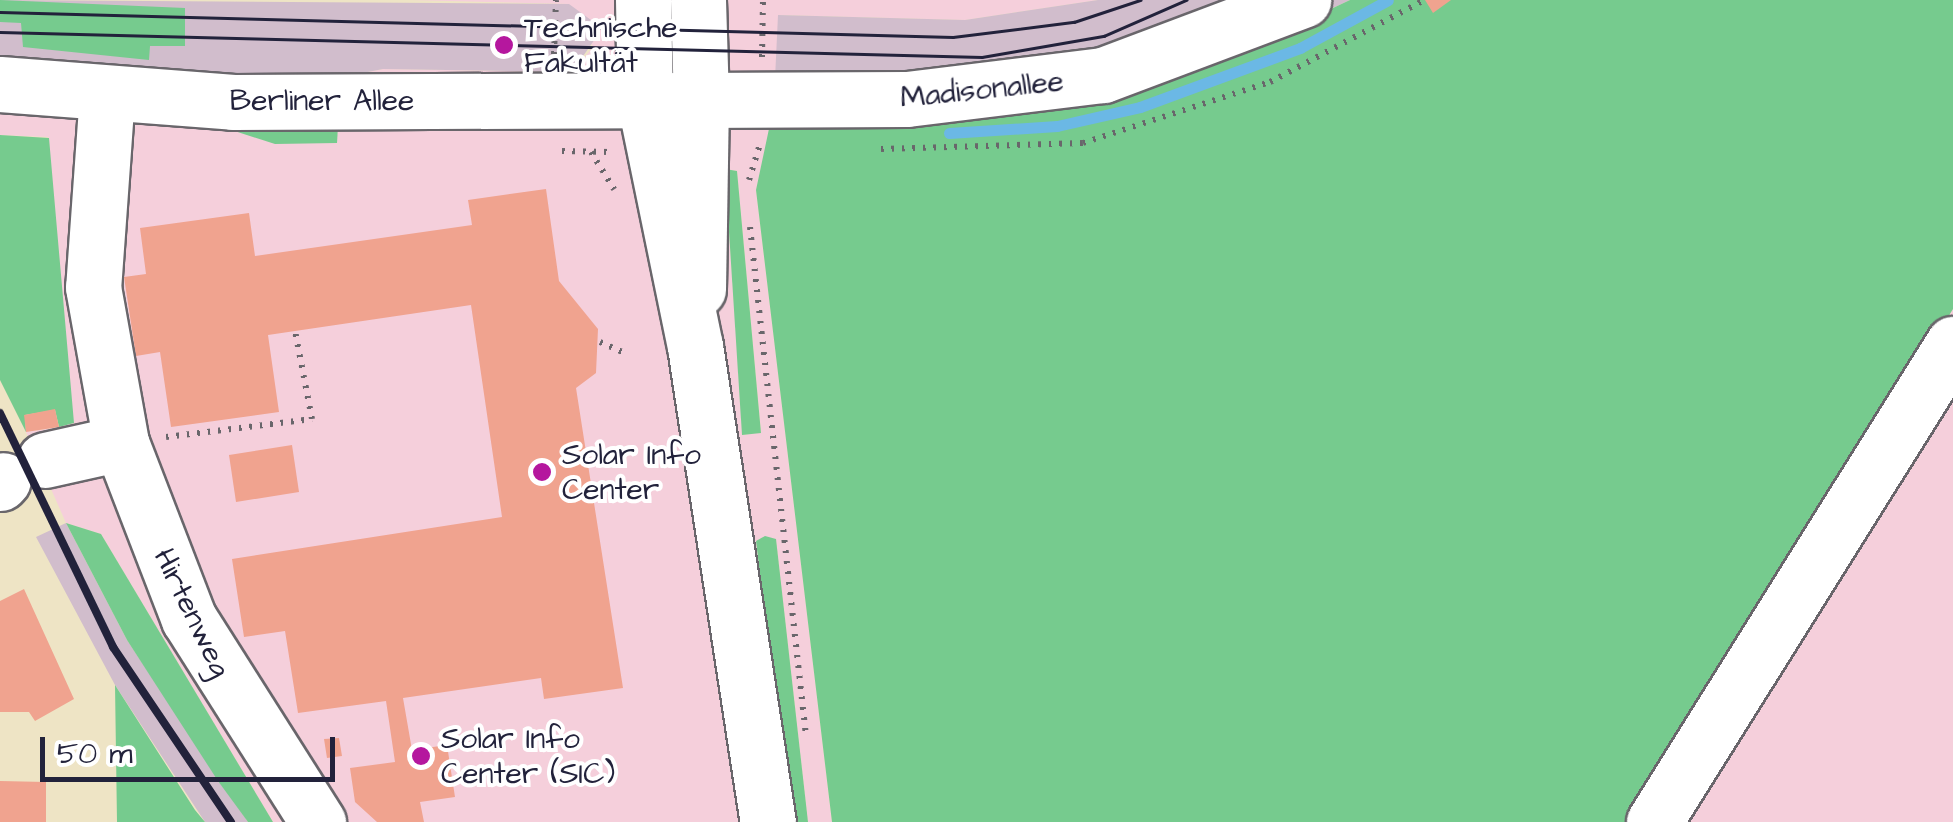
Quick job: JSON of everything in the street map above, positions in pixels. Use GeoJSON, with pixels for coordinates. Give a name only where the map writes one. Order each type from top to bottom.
{"type":"FeatureCollection","features":[{"type":"Feature","properties":{"kind":"street"},"geometry":{"type":"LineString","coordinates":[[643,0],[645,102],[694,346],[768,822]]}},
{"type":"Feature","properties":{"kind":"street"},"geometry":{"type":"LineString","coordinates":[[694,346],[701,103],[698,0]]}},
{"type":"Feature","properties":{"kind":"street","name":"Madisonallee"},"geometry":{"type":"LineString","coordinates":[[645,102],[1023,91],[1188,50],[1303,0]]}},
{"type":"Feature","properties":{"kind":"street","name":"Berliner Allee"},"geometry":{"type":"LineString","coordinates":[[0,84],[107,94],[645,102]]}},
{"type":"Feature","properties":{"kind":"street","name":"Hirtenweg"},"geometry":{"type":"LineString","coordinates":[[107,94],[93,287],[120,444],[189,619],[318,822]]}},
{"type":"Feature","properties":{"kind":"street"},"geometry":{"type":"LineString","coordinates":[[1654,822],[1953,344]]}},
{"type":"Feature","properties":{"kind":"street"},"geometry":{"type":"LineString","coordinates":[[16,474],[120,444]]}},
{"type":"Feature","properties":{"kind":"path"},"geometry":{"type":"LineString","coordinates":[[762,34],[763,0]]}},
{"type":"Feature","properties":{"kind":"path"},"geometry":{"type":"LineString","coordinates":[[1083,144],[1270,82],[1424,0]]}},
{"type":"Feature","properties":{"kind":"path"},"geometry":{"type":"LineString","coordinates":[[746,195],[760,148]]}},
{"type":"Feature","properties":{"kind":"path"},"geometry":{"type":"LineString","coordinates":[[552,151],[591,152]]}},
{"type":"Feature","properties":{"kind":"path"},"geometry":{"type":"LineString","coordinates":[[748,214],[808,749]]}},
{"type":"Feature","properties":{"kind":"path"},"geometry":{"type":"LineString","coordinates":[[120,444],[312,418],[296,331]]}},
{"type":"Feature","properties":{"kind":"path"},"geometry":{"type":"LineString","coordinates":[[600,342],[627,354]]}},
{"type":"Feature","properties":{"kind":"shaded area"},"geometry":{"type":"Polygon","coordinates":[[[0,0],[569,4],[591,20],[595,39],[572,72],[383,69],[312,83],[0,62],[0,0]]]}},
{"type":"Feature","properties":{"kind":"shaded area"},"geometry":{"type":"Polygon","coordinates":[[[409,0],[1098,0],[965,20],[779,15],[773,121],[756,190],[832,822],[808,822],[776,540],[789,822],[273,822],[101,534],[66,523],[26,432],[59,427],[48,137],[0,135],[0,62],[312,83],[383,69],[572,72],[593,47],[569,4],[409,0]],[[725,169],[743,435],[761,432],[737,171],[725,169]]]}},
{"type":"Feature","properties":{"kind":"shaded area"},"geometry":{"type":"Polygon","coordinates":[[[1098,0],[1220,0],[1193,23],[1253,0],[1350,0],[1200,71],[1113,93],[773,121],[778,15],[965,20],[1098,0]]]}},
{"type":"Feature","properties":{"kind":"shaded area"},"geometry":{"type":"Polygon","coordinates":[[[1953,309],[1953,822],[1631,822],[1953,309]]]}},
{"type":"Feature","properties":{"kind":"shaded area"},"geometry":{"type":"Polygon","coordinates":[[[66,523],[127,640],[248,822],[205,822],[115,685],[36,537],[66,523]]]}},
{"type":"Feature","properties":{"kind":"green space"},"geometry":{"type":"Polygon","coordinates":[[[0,0],[185,8],[185,46],[150,46],[149,60],[23,47],[21,23],[0,22],[0,0]]]}},
{"type":"Feature","properties":{"kind":"green space"},"geometry":{"type":"Polygon","coordinates":[[[1350,0],[1953,0],[1953,309],[1631,822],[832,822],[756,190],[770,124],[1113,93],[1200,71],[1350,0]]]}},
{"type":"Feature","properties":{"kind":"green space"},"geometry":{"type":"Polygon","coordinates":[[[216,125],[338,126],[337,143],[275,144],[216,125]]]}},
{"type":"Feature","properties":{"kind":"green space"},"geometry":{"type":"Polygon","coordinates":[[[0,135],[49,138],[74,423],[59,427],[55,410],[25,415],[26,432],[0,380],[0,135]]]}},
{"type":"Feature","properties":{"kind":"green space"},"geometry":{"type":"Polygon","coordinates":[[[725,169],[737,171],[761,433],[742,435],[725,169]]]}},
{"type":"Feature","properties":{"kind":"green space"},"geometry":{"type":"Polygon","coordinates":[[[66,523],[101,534],[273,822],[248,822],[218,781],[127,640],[66,523]]]}},
{"type":"Feature","properties":{"kind":"green space"},"geometry":{"type":"Polygon","coordinates":[[[765,536],[776,539],[808,822],[789,822],[756,541],[765,536]]]}},
{"type":"Feature","properties":{"kind":"green space"},"geometry":{"type":"Polygon","coordinates":[[[115,685],[195,810],[205,822],[117,822],[115,685]]]}},
{"type":"Feature","properties":{"kind":"building"},"geometry":{"type":"Polygon","coordinates":[[[1425,0],[1451,0],[1433,13],[1425,0]]]}},
{"type":"Feature","properties":{"kind":"building","name":"Solar Info Center"},"geometry":{"type":"Polygon","coordinates":[[[546,189],[559,281],[598,329],[596,373],[576,388],[623,688],[544,699],[541,678],[403,698],[412,750],[447,745],[455,797],[420,802],[424,822],[377,822],[355,802],[350,768],[395,762],[386,701],[298,713],[285,631],[244,637],[232,559],[502,517],[471,305],[268,335],[279,412],[171,427],[160,352],[136,356],[124,277],[146,274],[140,228],[249,213],[255,256],[472,225],[468,200],[546,189]]]}},
{"type":"Feature","properties":{"kind":"building"},"geometry":{"type":"Polygon","coordinates":[[[55,409],[59,427],[26,432],[24,415],[55,409]]]}},
{"type":"Feature","properties":{"kind":"building"},"geometry":{"type":"Polygon","coordinates":[[[292,445],[299,492],[236,502],[229,455],[292,445]]]}},
{"type":"Feature","properties":{"kind":"building"},"geometry":{"type":"Polygon","coordinates":[[[24,589],[74,699],[35,721],[29,712],[0,712],[0,601],[24,589]]]}},
{"type":"Feature","properties":{"kind":"building"},"geometry":{"type":"Polygon","coordinates":[[[339,738],[342,756],[327,758],[324,739],[339,738]]]}},
{"type":"Feature","properties":{"kind":"building"},"geometry":{"type":"Polygon","coordinates":[[[0,781],[46,782],[46,822],[0,822],[0,781]]]}},
{"type":"Feature","properties":{"kind":"waterway"},"geometry":{"type":"LineString","coordinates":[[949,133],[1057,126],[1140,107],[1300,48],[1388,0]]}},
{"type":"Feature","properties":{"kind":"tram line"},"geometry":{"type":"LineString","coordinates":[[0,12],[953,37],[1074,22],[1140,0]]}},
{"type":"Feature","properties":{"kind":"tram line"},"geometry":{"type":"LineString","coordinates":[[0,32],[982,57],[1104,36],[1186,0]]}},
{"type":"Feature","properties":{"kind":"railway"},"geometry":{"type":"LineString","coordinates":[[0,413],[113,647],[231,822]]}},
{"type":"Feature","properties":{"kind":"place","name":"Technische Fakultät"},"geometry":{"type":"Point","coordinates":[504,45]}},
{"type":"Feature","properties":{"kind":"place","name":"Solar Info Center"},"geometry":{"type":"Point","coordinates":[542,472]}},
{"type":"Feature","properties":{"kind":"place","name":"Solar Info Center (SIC)"},"geometry":{"type":"Point","coordinates":[421,756]}}]}
